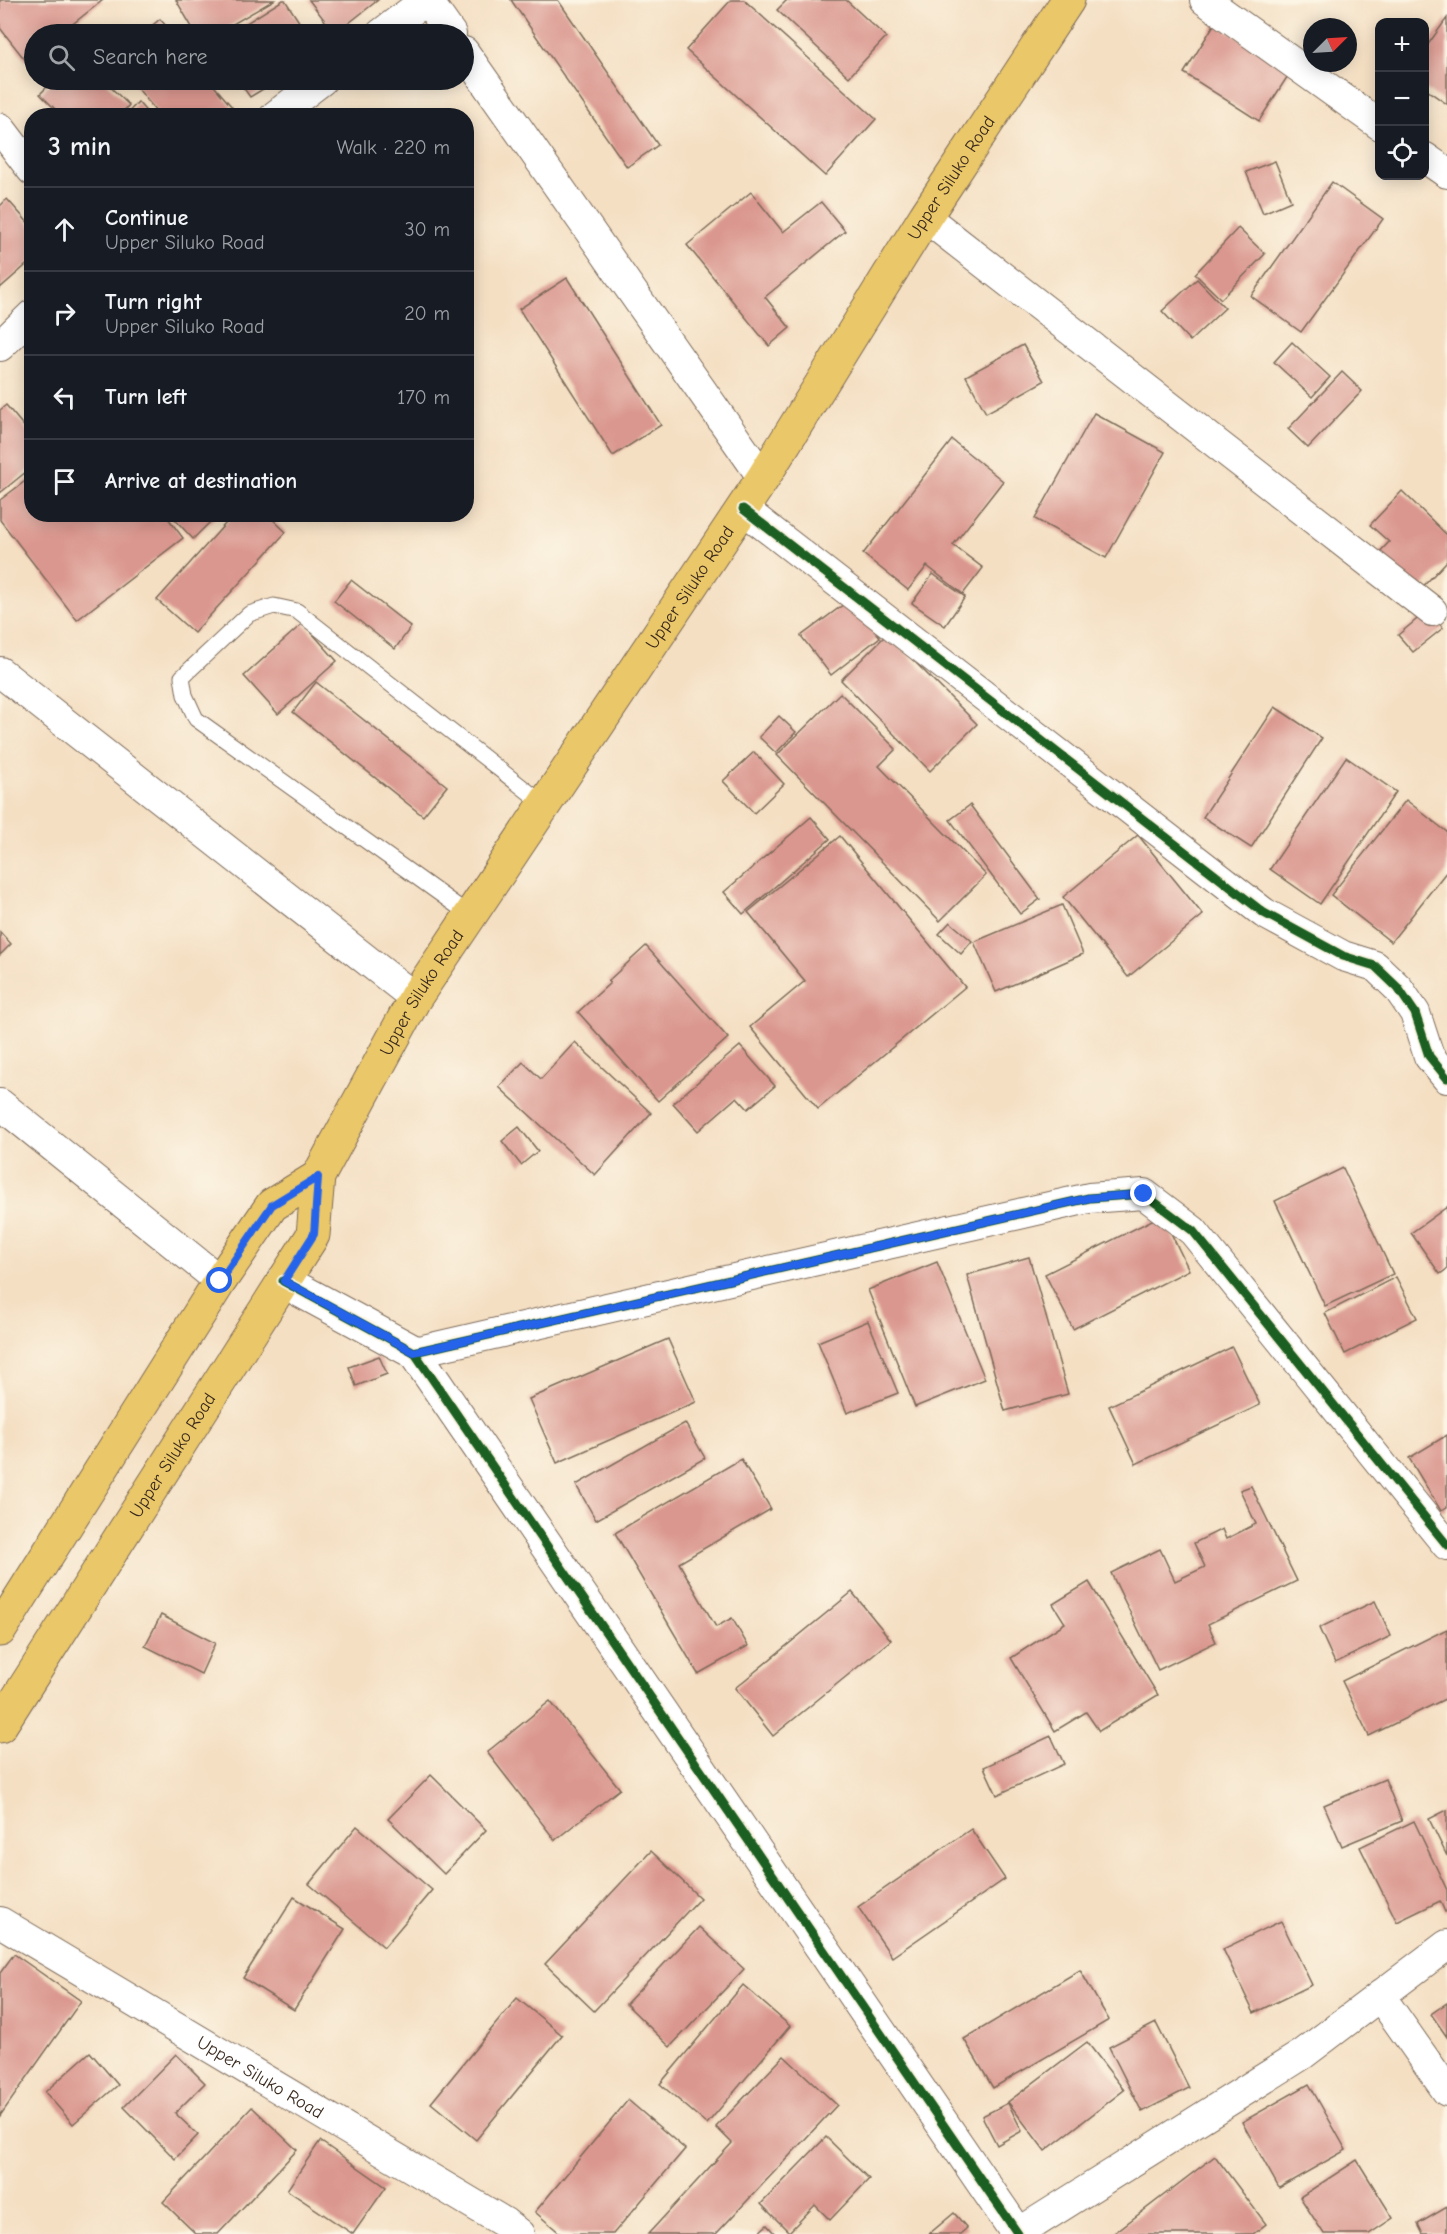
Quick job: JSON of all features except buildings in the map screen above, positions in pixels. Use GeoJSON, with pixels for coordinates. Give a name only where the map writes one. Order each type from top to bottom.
{"type":"FeatureCollection","features":[{"type":"Feature","properties":{"kind":"main road","name":"Upper Siluko Road"},"geometry":{"type":"LineString","coordinates":[[0,1726],[314,1234],[318,1177],[416,998],[743,509],[925,217],[1068,0]]}},
{"type":"Feature","properties":{"kind":"main road","name":"Upper Siluko Road"},"geometry":{"type":"LineString","coordinates":[[0,1630],[220,1281],[272,1205],[318,1177]]}},
{"type":"Feature","properties":{"kind":"street"},"geometry":{"type":"LineString","coordinates":[[394,24],[426,0],[444,24]]}},
{"type":"Feature","properties":{"kind":"street"},"geometry":{"type":"LineString","coordinates":[[1204,0],[1375,121]]}},
{"type":"Feature","properties":{"kind":"street"},"geometry":{"type":"LineString","coordinates":[[474,66],[763,478]]}},
{"type":"Feature","properties":{"kind":"street"},"geometry":{"type":"LineString","coordinates":[[285,108],[309,90]]}},
{"type":"Feature","properties":{"kind":"street"},"geometry":{"type":"LineString","coordinates":[[0,128],[24,160]]}},
{"type":"Feature","properties":{"kind":"street"},"geometry":{"type":"LineString","coordinates":[[1429,160],[1447,173]]}},
{"type":"Feature","properties":{"kind":"street"},"geometry":{"type":"LineString","coordinates":[[925,217],[1432,611]]}},
{"type":"Feature","properties":{"kind":"street"},"geometry":{"type":"LineString","coordinates":[[0,346],[24,323]]}},
{"type":"Feature","properties":{"kind":"street"},"geometry":{"type":"LineString","coordinates":[[743,509],[1264,913],[1343,956],[1375,966],[1398,988],[1415,1013],[1429,1056],[1447,1078]]}},
{"type":"Feature","properties":{"kind":"street"},"geometry":{"type":"LineString","coordinates":[[0,672],[416,998]]}},
{"type":"Feature","properties":{"kind":"street"},"geometry":{"type":"LineString","coordinates":[[0,1104],[220,1281]]}},
{"type":"Feature","properties":{"kind":"street"},"geometry":{"type":"LineString","coordinates":[[414,1352],[1089,1198],[1144,1194],[1192,1231],[1447,1545]]}},
{"type":"Feature","properties":{"kind":"street"},"geometry":{"type":"LineString","coordinates":[[284,1281],[414,1352],[1018,2234],[1295,2059],[1447,1945]]}},
{"type":"Feature","properties":{"kind":"street","name":"Upper Siluko Road"},"geometry":{"type":"LineString","coordinates":[[0,1922],[505,2223],[519,2234]]}},
{"type":"Feature","properties":{"kind":"street"},"geometry":{"type":"LineString","coordinates":[[1380,1996],[1447,2091]]}},
{"type":"Feature","properties":{"kind":"lane"},"geometry":{"type":"LineString","coordinates":[[471,916],[196,719],[185,695],[182,677],[249,614],[274,606],[297,610],[544,805]]}},
{"type":"Feature","properties":{"kind":"cycle path"},"geometry":{"type":"LineString","coordinates":[[743,509],[1264,913],[1343,956],[1375,966],[1398,988],[1415,1013],[1429,1056],[1447,1078]]}},
{"type":"Feature","properties":{"kind":"cycle path"},"geometry":{"type":"LineString","coordinates":[[414,1352],[1089,1198],[1144,1194],[1193,1231],[1447,1545]]}},
{"type":"Feature","properties":{"kind":"cycle path"},"geometry":{"type":"LineString","coordinates":[[283,1281],[414,1352],[1018,2234]]}},
{"type":"Feature","properties":{"kind":"route"},"geometry":{"type":"LineString","coordinates":[[220,1281],[272,1205],[318,1177],[314,1234],[284,1281],[414,1352],[1089,1198],[1144,1194]]}}]}
